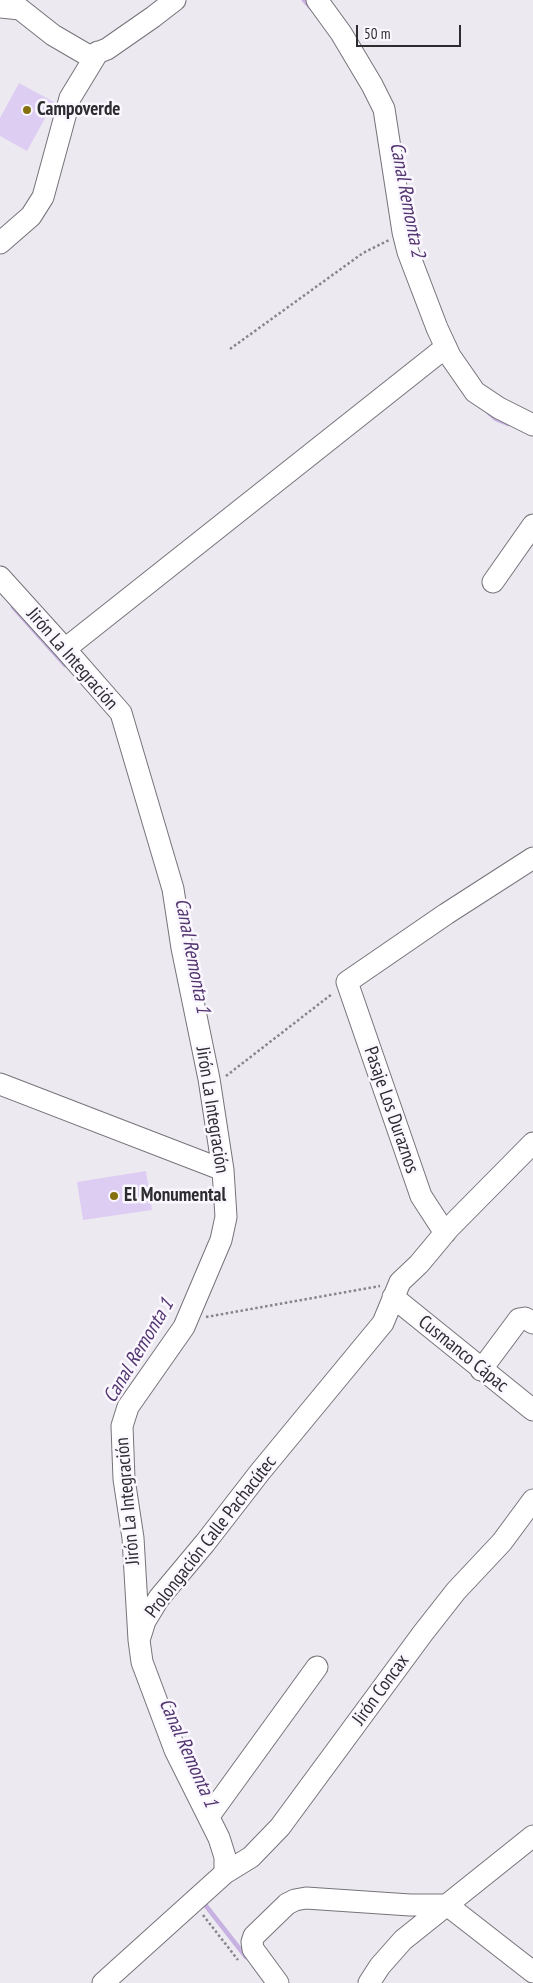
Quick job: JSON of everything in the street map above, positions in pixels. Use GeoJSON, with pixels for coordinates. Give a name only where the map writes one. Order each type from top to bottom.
{"type":"FeatureCollection","features":[{"type":"Feature","properties":{"kind":"street"},"geometry":{"type":"LineString","coordinates":[[0,7],[20,9],[53,35],[89,56],[107,49],[175,0]]}},
{"type":"Feature","properties":{"kind":"street"},"geometry":{"type":"LineString","coordinates":[[317,0],[342,33],[384,109],[404,232],[421,289],[450,356],[475,392],[499,408],[533,425]]}},
{"type":"Feature","properties":{"kind":"street"},"geometry":{"type":"LineString","coordinates":[[0,243],[31,216],[43,196],[70,98],[98,52]]}},
{"type":"Feature","properties":{"kind":"street"},"geometry":{"type":"LineString","coordinates":[[65,649],[446,347]]}},
{"type":"Feature","properties":{"kind":"street"},"geometry":{"type":"LineString","coordinates":[[493,582],[533,525]]}},
{"type":"Feature","properties":{"kind":"street","name":"Jirón La Integración"},"geometry":{"type":"LineString","coordinates":[[0,578],[121,713],[173,890],[182,948],[211,1088],[223,1170],[226,1217],[221,1240],[184,1327],[128,1407],[122,1426],[124,1479],[133,1538],[139,1640]]}},
{"type":"Feature","properties":{"kind":"street"},"geometry":{"type":"LineString","coordinates":[[347,982],[446,914],[533,858]]}},
{"type":"Feature","properties":{"kind":"street","name":"Pasaje Los Duraznos"},"geometry":{"type":"LineString","coordinates":[[347,982],[421,1196],[445,1233]]}},
{"type":"Feature","properties":{"kind":"street"},"geometry":{"type":"LineString","coordinates":[[0,1084],[223,1170]]}},
{"type":"Feature","properties":{"kind":"street","name":"Prolongación Calle Pachacútec"},"geometry":{"type":"LineString","coordinates":[[225,1873],[225,1858],[209,1816],[175,1750],[142,1662],[139,1640],[145,1621],[159,1598],[383,1323],[397,1290],[445,1233],[533,1142]]}},
{"type":"Feature","properties":{"kind":"street","name":"Cusmanco Cápac"},"geometry":{"type":"LineString","coordinates":[[397,1290],[481,1370],[533,1410]]}},
{"type":"Feature","properties":{"kind":"street"},"geometry":{"type":"LineString","coordinates":[[481,1370],[528,1320]]}},
{"type":"Feature","properties":{"kind":"street","name":"Jirón Concax"},"geometry":{"type":"LineString","coordinates":[[225,1873],[251,1857],[280,1827],[422,1633],[456,1591],[502,1542],[533,1500]]}},
{"type":"Feature","properties":{"kind":"street"},"geometry":{"type":"LineString","coordinates":[[209,1816],[317,1667]]}},
{"type":"Feature","properties":{"kind":"street"},"geometry":{"type":"LineString","coordinates":[[369,1983],[380,1966],[403,1940],[533,1836]]}},
{"type":"Feature","properties":{"kind":"street"},"geometry":{"type":"LineString","coordinates":[[103,1983],[225,1873]]}},
{"type":"Feature","properties":{"kind":"street"},"geometry":{"type":"LineString","coordinates":[[278,1983],[252,1949],[252,1942],[254,1936],[281,1910],[295,1900],[324,1899],[410,1905],[447,1905],[533,1972]]}},
{"type":"Feature","properties":{"kind":"path"},"geometry":{"type":"LineString","coordinates":[[230,349],[363,253],[404,232]]}},
{"type":"Feature","properties":{"kind":"path"},"geometry":{"type":"LineString","coordinates":[[211,1088],[347,982]]}},
{"type":"Feature","properties":{"kind":"path"},"geometry":{"type":"LineString","coordinates":[[187,1320],[397,1290]]}},
{"type":"Feature","properties":{"kind":"path"},"geometry":{"type":"LineString","coordinates":[[193,1902],[239,1961]]}},
{"type":"Feature","properties":{"kind":"shaded area","name":"Campoverde"},"geometry":{"type":"Polygon","coordinates":[[[19,83],[54,102],[27,151],[0,136],[0,118],[19,83]]]}},
{"type":"Feature","properties":{"kind":"shaded area","name":"El Monumental"},"geometry":{"type":"Polygon","coordinates":[[[146,1171],[152,1210],[83,1220],[77,1182],[146,1171]]]}},
{"type":"Feature","properties":{"kind":"waterway","name":"Canal Remonta 2"},"geometry":{"type":"LineString","coordinates":[[304,0],[311,8]]}},
{"type":"Feature","properties":{"kind":"waterway","name":"Canal Remonta 2"},"geometry":{"type":"LineString","coordinates":[[489,413],[496,419],[508,424]]}},
{"type":"Feature","properties":{"kind":"waterway","name":"Canal Remonta 1"},"geometry":{"type":"LineString","coordinates":[[13,607],[65,665]]}},
{"type":"Feature","properties":{"kind":"waterway","name":"Canal Remonta 1"},"geometry":{"type":"LineString","coordinates":[[203,1902],[246,1957]]}},
{"type":"Feature","properties":{"kind":"place","name":"Campoverde"},"geometry":{"type":"Point","coordinates":[27,110]}},
{"type":"Feature","properties":{"kind":"place","name":"El Monumental"},"geometry":{"type":"Point","coordinates":[114,1196]}}]}
